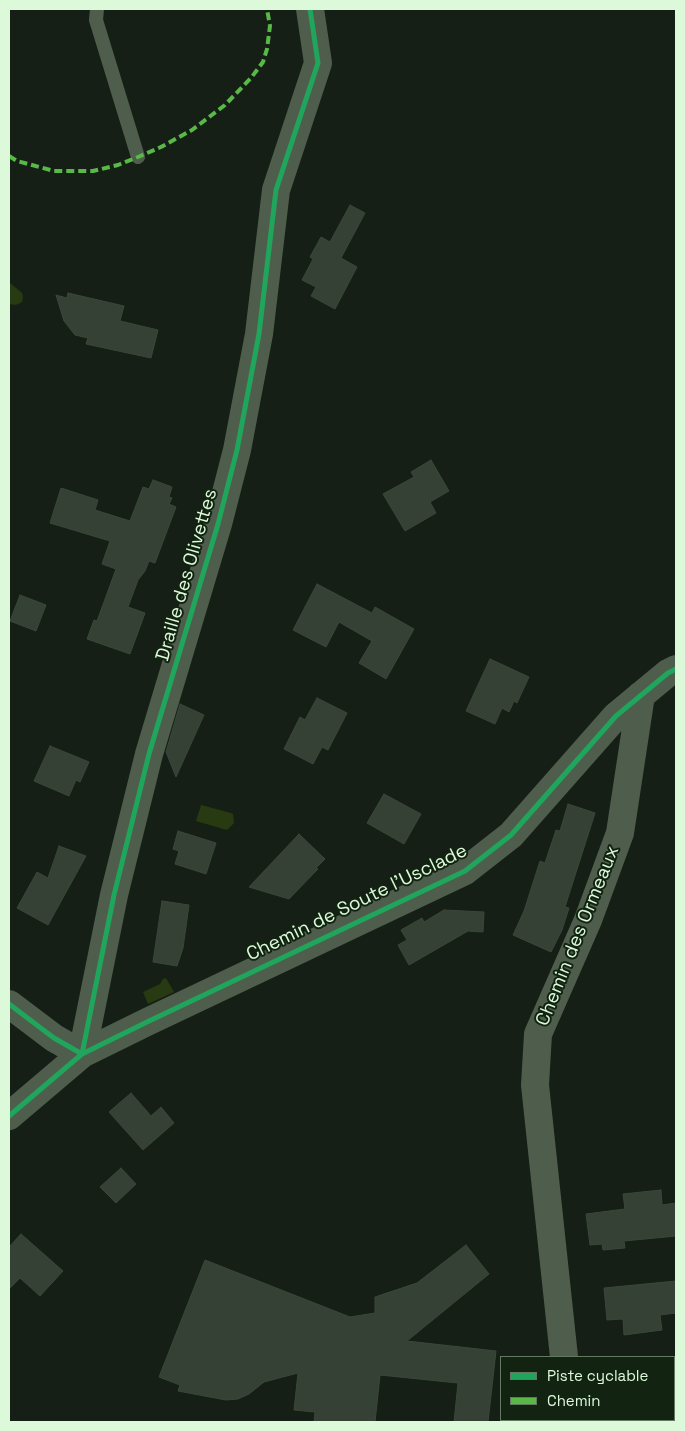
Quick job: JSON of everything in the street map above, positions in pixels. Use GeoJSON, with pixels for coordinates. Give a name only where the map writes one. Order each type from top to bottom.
{"type":"FeatureCollection","features":[{"type":"Feature","properties":{"kind":"street","name":"Draille des Olivettes"},"geometry":{"type":"LineString","coordinates":[[82,1054],[114,895],[149,754],[218,524],[237,450],[259,334],[276,190],[318,63],[310,9]]}},
{"type":"Feature","properties":{"kind":"street","name":"Chemin de Soute l'Usclade"},"geometry":{"type":"LineString","coordinates":[[82,1054],[465,870],[511,835],[616,716],[668,673],[676,669]]}},
{"type":"Feature","properties":{"kind":"street","name":"Chemin des Ormeaux"},"geometry":{"type":"LineString","coordinates":[[564,1356],[535,1085],[538,1034],[588,920],[620,833],[641,695]]}},
{"type":"Feature","properties":{"kind":"street"},"geometry":{"type":"LineString","coordinates":[[9,1004],[54,1038],[82,1054],[9,1116]]}},
{"type":"Feature","properties":{"kind":"lane"},"geometry":{"type":"LineString","coordinates":[[97,9],[96,20],[138,157]]}},
{"type":"Feature","properties":{"kind":"shaded area"},"geometry":{"type":"Polygon","coordinates":[[[9,282],[22,293],[22,302],[16,305],[9,304],[9,282]]]}},
{"type":"Feature","properties":{"kind":"shaded area"},"geometry":{"type":"Polygon","coordinates":[[[201,805],[233,814],[234,823],[227,830],[196,821],[201,805]]]}},
{"type":"Feature","properties":{"kind":"shaded area"},"geometry":{"type":"Polygon","coordinates":[[[166,978],[174,992],[148,1004],[143,992],[160,984],[166,978]]]}},
{"type":"Feature","properties":{"kind":"building"},"geometry":{"type":"Polygon","coordinates":[[[350,205],[365,213],[341,258],[357,267],[335,309],[311,296],[316,287],[302,280],[313,259],[310,257],[321,237],[330,242],[350,205]]]}},
{"type":"Feature","properties":{"kind":"building"},"geometry":{"type":"Polygon","coordinates":[[[68,293],[124,306],[120,321],[158,330],[151,358],[86,344],[88,338],[75,335],[64,321],[56,295],[67,298],[68,293]]]}},
{"type":"Feature","properties":{"kind":"building"},"geometry":{"type":"Polygon","coordinates":[[[431,460],[449,491],[430,502],[436,513],[405,531],[383,494],[414,477],[411,472],[431,460]]]}},
{"type":"Feature","properties":{"kind":"building"},"geometry":{"type":"Polygon","coordinates":[[[153,480],[172,487],[169,497],[172,498],[169,504],[176,507],[155,563],[149,561],[145,571],[138,580],[128,607],[145,613],[130,654],[87,639],[94,620],[97,621],[116,569],[102,564],[110,541],[50,523],[61,488],[98,500],[95,510],[130,521],[143,487],[149,489],[153,480]]]}},
{"type":"Feature","properties":{"kind":"building"},"geometry":{"type":"Polygon","coordinates":[[[317,584],[372,613],[375,607],[414,629],[386,679],[359,663],[372,641],[339,622],[326,647],[293,630],[317,584]]]}},
{"type":"Feature","properties":{"kind":"building"},"geometry":{"type":"Polygon","coordinates":[[[20,595],[46,605],[36,631],[10,621],[20,595]]]}},
{"type":"Feature","properties":{"kind":"building"},"geometry":{"type":"Polygon","coordinates":[[[490,659],[529,677],[517,703],[514,701],[509,712],[502,708],[495,724],[466,711],[490,659]]]}},
{"type":"Feature","properties":{"kind":"building"},"geometry":{"type":"Polygon","coordinates":[[[317,698],[347,713],[328,750],[322,747],[313,764],[284,749],[300,717],[305,720],[317,698]]]}},
{"type":"Feature","properties":{"kind":"building"},"geometry":{"type":"Polygon","coordinates":[[[180,704],[204,715],[176,777],[166,752],[180,704]]]}},
{"type":"Feature","properties":{"kind":"building"},"geometry":{"type":"Polygon","coordinates":[[[50,746],[89,762],[80,782],[76,780],[69,796],[34,781],[50,746]]]}},
{"type":"Feature","properties":{"kind":"building"},"geometry":{"type":"Polygon","coordinates":[[[384,794],[421,814],[404,844],[367,823],[384,794]]]}},
{"type":"Feature","properties":{"kind":"building"},"geometry":{"type":"Polygon","coordinates":[[[568,804],[595,813],[565,907],[569,908],[562,930],[551,952],[513,935],[524,911],[540,861],[545,863],[556,830],[560,831],[568,804]]]}},
{"type":"Feature","properties":{"kind":"building"},"geometry":{"type":"Polygon","coordinates":[[[178,831],[216,843],[206,874],[175,864],[179,851],[173,849],[178,831]]]}},
{"type":"Feature","properties":{"kind":"building"},"geometry":{"type":"Polygon","coordinates":[[[299,834],[325,859],[316,868],[318,869],[289,899],[249,887],[299,834]]]}},
{"type":"Feature","properties":{"kind":"building"},"geometry":{"type":"Polygon","coordinates":[[[59,846],[86,856],[48,925],[17,908],[37,872],[48,878],[59,846]]]}},
{"type":"Feature","properties":{"kind":"building"},"geometry":{"type":"Polygon","coordinates":[[[162,901],[189,905],[183,948],[177,966],[153,962],[162,901]]]}},
{"type":"Feature","properties":{"kind":"building"},"geometry":{"type":"Polygon","coordinates":[[[444,910],[484,912],[483,932],[468,931],[409,965],[398,945],[407,940],[401,930],[422,918],[424,922],[444,910]]]}},
{"type":"Feature","properties":{"kind":"building"},"geometry":{"type":"Polygon","coordinates":[[[131,1093],[151,1116],[161,1107],[174,1123],[143,1150],[109,1112],[131,1093]]]}},
{"type":"Feature","properties":{"kind":"building"},"geometry":{"type":"Polygon","coordinates":[[[121,1168],[136,1184],[116,1203],[100,1187],[121,1168]]]}},
{"type":"Feature","properties":{"kind":"building"},"geometry":{"type":"Polygon","coordinates":[[[661,1190],[662,1205],[676,1203],[676,1236],[624,1241],[625,1248],[603,1250],[602,1244],[590,1245],[586,1214],[625,1209],[623,1194],[661,1190]]]}},
{"type":"Feature","properties":{"kind":"building"},"geometry":{"type":"Polygon","coordinates":[[[21,1234],[63,1271],[40,1296],[20,1278],[9,1289],[9,1247],[21,1234]]]}},
{"type":"Feature","properties":{"kind":"building"},"geometry":{"type":"Polygon","coordinates":[[[466,1245],[489,1274],[407,1341],[496,1351],[488,1422],[454,1422],[458,1383],[380,1375],[375,1422],[314,1422],[315,1412],[294,1410],[298,1373],[264,1382],[249,1394],[238,1399],[226,1400],[178,1391],[180,1385],[159,1377],[205,1260],[350,1317],[375,1313],[375,1297],[417,1283],[466,1245]]]}},
{"type":"Feature","properties":{"kind":"building"},"geometry":{"type":"Polygon","coordinates":[[[676,1281],[676,1313],[660,1315],[662,1330],[624,1335],[623,1319],[607,1320],[604,1288],[676,1281]]]}},
{"type":"Feature","properties":{"kind":"marked path"},"geometry":{"type":"LineString","coordinates":[[9,156],[17,161],[54,171],[93,171],[118,165],[138,157],[192,130],[225,105],[251,78],[263,62],[270,26],[267,9]]}},
{"type":"Feature","properties":{"kind":"cycle path"},"geometry":{"type":"LineString","coordinates":[[9,1116],[82,1054],[114,895],[149,754],[218,524],[237,450],[259,334],[276,190],[318,63],[310,9]]}},
{"type":"Feature","properties":{"kind":"cycle path"},"geometry":{"type":"LineString","coordinates":[[9,1004],[54,1038],[82,1054],[465,871],[511,835],[616,716],[668,673],[676,669]]}}]}
